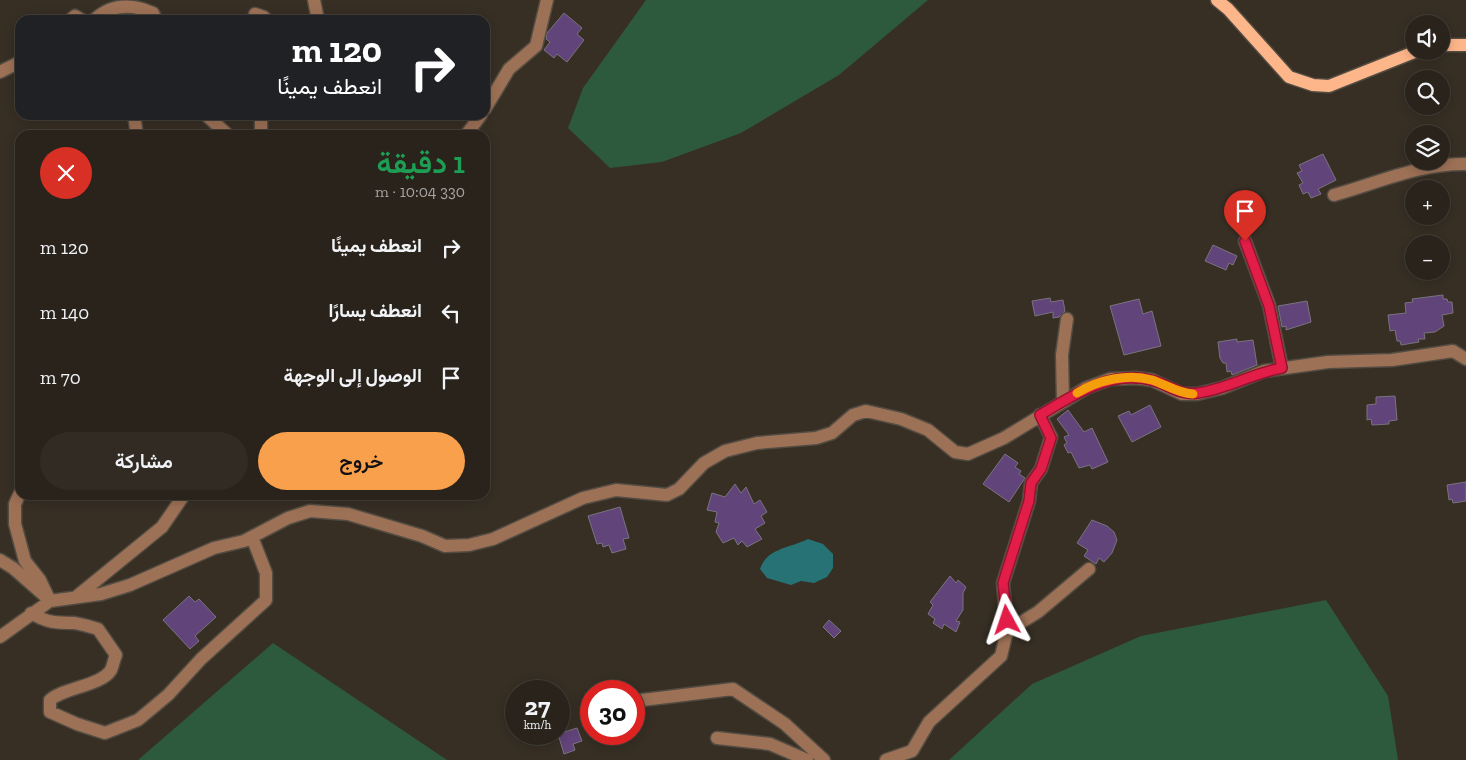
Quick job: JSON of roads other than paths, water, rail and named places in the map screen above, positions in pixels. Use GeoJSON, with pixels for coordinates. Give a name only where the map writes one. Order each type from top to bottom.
{"type":"FeatureCollection","features":[{"type":"Feature","properties":{"kind":"main road"},"geometry":{"type":"LineString","coordinates":[[1217,0],[1228,8],[1289,77],[1313,85],[1329,86],[1405,56]]}},
{"type":"Feature","properties":{"kind":"main road"},"geometry":{"type":"LineString","coordinates":[[1450,45],[1466,45]]}},
{"type":"Feature","properties":{"kind":"street"},"geometry":{"type":"LineString","coordinates":[[314,0],[317,15]]}},
{"type":"Feature","properties":{"kind":"street"},"geometry":{"type":"LineString","coordinates":[[490,100],[509,68],[536,46],[547,0]]}},
{"type":"Feature","properties":{"kind":"street"},"geometry":{"type":"LineString","coordinates":[[100,15],[136,6],[154,15]]}},
{"type":"Feature","properties":{"kind":"street"},"geometry":{"type":"LineString","coordinates":[[0,72],[15,64]]}},
{"type":"Feature","properties":{"kind":"street"},"geometry":{"type":"LineString","coordinates":[[212,120],[222,130]]}},
{"type":"Feature","properties":{"kind":"street"},"geometry":{"type":"LineString","coordinates":[[1334,195],[1419,170],[1444,165],[1466,164]]}},
{"type":"Feature","properties":{"kind":"street"},"geometry":{"type":"LineString","coordinates":[[1245,241],[1269,306],[1282,368]]}},
{"type":"Feature","properties":{"kind":"street"},"geometry":{"type":"LineString","coordinates":[[1063,402],[1062,355],[1067,319]]}},
{"type":"Feature","properties":{"kind":"street"},"geometry":{"type":"LineString","coordinates":[[0,637],[50,601],[101,594],[130,585],[214,548],[252,537],[288,518],[310,511],[348,514],[384,523],[445,546],[469,546],[493,539],[591,496],[616,490],[667,495],[679,489],[704,463],[725,451],[757,443],[816,438],[832,433],[853,415],[866,411],[910,422],[928,430],[955,452],[968,454],[1004,438],[1086,388],[1110,379],[1136,378],[1152,380],[1182,394],[1197,394],[1222,388],[1264,371],[1328,362],[1392,360],[1460,350],[1466,359]]}},
{"type":"Feature","properties":{"kind":"street"},"geometry":{"type":"LineString","coordinates":[[886,760],[912,751],[929,722],[1001,656],[1007,631],[1003,583],[1029,501],[1031,483],[1041,469],[1051,438],[1040,415]]}},
{"type":"Feature","properties":{"kind":"street"},"geometry":{"type":"LineString","coordinates":[[17,500],[15,504],[15,524],[25,561],[40,580],[50,601]]}},
{"type":"Feature","properties":{"kind":"street"},"geometry":{"type":"LineString","coordinates":[[75,598],[162,527],[181,500]]}},
{"type":"Feature","properties":{"kind":"street"},"geometry":{"type":"LineString","coordinates":[[31,613],[44,622],[76,623],[98,629],[116,655],[110,671],[94,682],[56,694],[50,700],[50,712],[77,724],[105,732],[138,720],[168,695],[201,659],[266,600],[266,573],[252,537]]}},
{"type":"Feature","properties":{"kind":"street"},"geometry":{"type":"LineString","coordinates":[[0,560],[13,568],[50,601]]}},
{"type":"Feature","properties":{"kind":"street"},"geometry":{"type":"LineString","coordinates":[[1007,631],[1038,612],[1089,569]]}},
{"type":"Feature","properties":{"kind":"street"},"geometry":{"type":"LineString","coordinates":[[645,700],[733,689],[785,724],[824,760]]}},
{"type":"Feature","properties":{"kind":"street"},"geometry":{"type":"LineString","coordinates":[[718,738],[770,744],[807,760]]}},
{"type":"Feature","properties":{"kind":"water"},"geometry":{"type":"Polygon","coordinates":[[[808,539],[823,544],[833,554],[833,568],[827,577],[814,583],[801,581],[791,585],[767,578],[760,569],[768,557],[780,549],[808,539]]]}}]}
